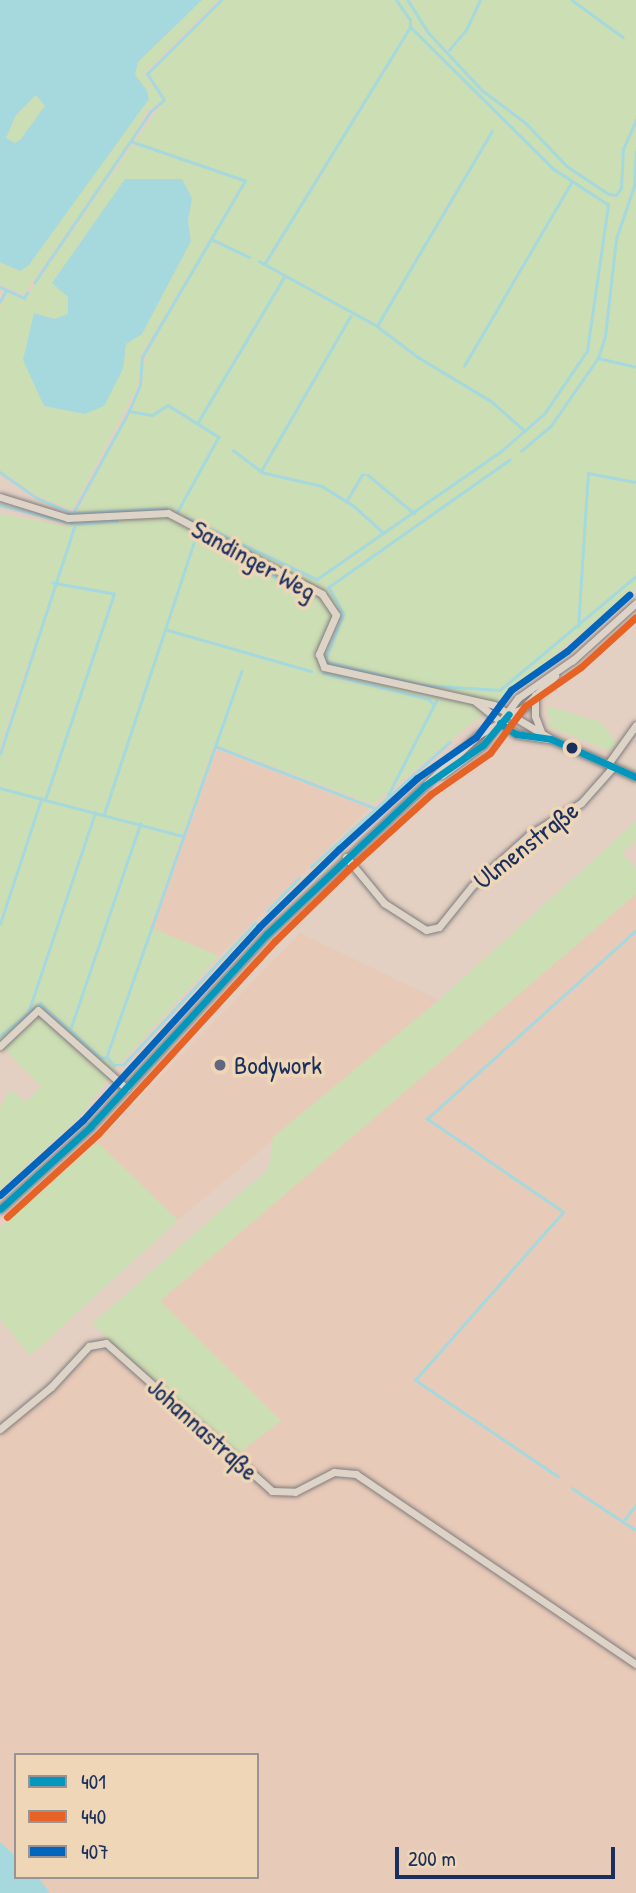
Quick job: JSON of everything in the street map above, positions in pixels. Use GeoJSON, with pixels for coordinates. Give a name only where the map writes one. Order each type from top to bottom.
{"type":"FeatureCollection","features":[{"type":"Feature","properties":{"kind":"street","name":"Sandinger Weg"},"geometry":{"type":"LineString","coordinates":[[0,497],[68,518],[167,513],[322,594],[336,615],[319,653],[324,667],[472,699],[509,714],[542,735],[636,777]]}},
{"type":"Feature","properties":{"kind":"street"},"geometry":{"type":"LineString","coordinates":[[0,1209],[126,1088],[267,934],[346,857],[478,735],[500,723],[535,695],[636,603]]}},
{"type":"Feature","properties":{"kind":"street"},"geometry":{"type":"LineString","coordinates":[[509,714],[518,698],[573,659]]}},
{"type":"Feature","properties":{"kind":"street"},"geometry":{"type":"LineString","coordinates":[[535,695],[535,716],[542,735]]}},
{"type":"Feature","properties":{"kind":"street","name":"Sandinger Weg"},"geometry":{"type":"LineString","coordinates":[[472,699],[516,734],[551,739]]}},
{"type":"Feature","properties":{"kind":"street","name":"Ulmenstraße"},"geometry":{"type":"LineString","coordinates":[[346,857],[384,903],[426,930],[439,927],[472,886],[529,835],[581,803],[611,766],[636,725]]}},
{"type":"Feature","properties":{"kind":"street"},"geometry":{"type":"LineString","coordinates":[[0,1046],[38,1010],[126,1088]]}},
{"type":"Feature","properties":{"kind":"street","name":"Johannastraße"},"geometry":{"type":"LineString","coordinates":[[0,1429],[51,1387],[89,1346],[106,1343],[272,1491],[295,1492],[334,1472],[356,1474],[636,1664]]}},
{"type":"Feature","properties":{"kind":"shaded area"},"geometry":{"type":"Polygon","coordinates":[[[217,750],[369,808],[219,956],[153,929],[217,750]]]}},
{"type":"Feature","properties":{"kind":"shaded area"},"geometry":{"type":"Polygon","coordinates":[[[636,894],[636,1893],[0,1893],[0,1433],[93,1352],[105,1351],[236,1455],[281,1420],[160,1301],[636,894]]]}},
{"type":"Feature","properties":{"kind":"shaded area"},"geometry":{"type":"Polygon","coordinates":[[[300,933],[439,1000],[178,1220],[97,1142],[300,933]]]}},
{"type":"Feature","properties":{"kind":"green space"},"geometry":{"type":"Polygon","coordinates":[[[202,0],[218,0],[144,73],[163,100],[147,110],[131,141],[23,295],[0,284],[0,262],[19,271],[29,265],[147,90],[135,75],[138,62],[202,0]]]}},
{"type":"Feature","properties":{"kind":"green space"},"geometry":{"type":"Polygon","coordinates":[[[224,0],[636,0],[636,588],[373,804],[214,744],[150,927],[219,956],[122,1061],[79,1118],[0,1190],[0,1108],[10,1089],[26,1102],[41,1086],[0,1045],[0,755],[39,628],[0,747],[0,514],[70,526],[142,386],[145,358],[222,219],[141,355],[138,385],[72,510],[38,496],[0,470],[0,307],[8,293],[25,300],[133,144],[214,172],[135,141],[166,99],[149,74],[224,0]],[[192,198],[52,283],[68,297],[68,314],[54,319],[34,313],[123,369],[126,344],[191,241],[188,221],[192,198]]]}},
{"type":"Feature","properties":{"kind":"green space"},"geometry":{"type":"Polygon","coordinates":[[[36,95],[45,106],[20,140],[15,143],[5,138],[16,115],[36,95]]]}},
{"type":"Feature","properties":{"kind":"green space"},"geometry":{"type":"Polygon","coordinates":[[[547,706],[599,721],[617,742],[610,751],[550,727],[547,706]]]}},
{"type":"Feature","properties":{"kind":"green space"},"geometry":{"type":"Polygon","coordinates":[[[636,821],[636,840],[622,853],[636,869],[636,894],[160,1301],[281,1421],[236,1455],[92,1324],[269,1168],[273,1137],[439,1000],[636,821]]]}},
{"type":"Feature","properties":{"kind":"green space"},"geometry":{"type":"Polygon","coordinates":[[[97,1142],[178,1220],[30,1356],[0,1319],[0,1228],[97,1142]]]}},
{"type":"Feature","properties":{"kind":"water"},"geometry":{"type":"Polygon","coordinates":[[[0,0],[202,0],[138,62],[135,75],[147,90],[149,99],[29,265],[20,271],[0,262],[0,0]],[[36,95],[16,115],[6,138],[15,143],[20,140],[45,106],[36,95]]]}},
{"type":"Feature","properties":{"kind":"water"},"geometry":{"type":"Polygon","coordinates":[[[125,179],[182,179],[192,198],[188,221],[191,241],[142,334],[126,344],[123,369],[104,406],[85,414],[44,406],[23,360],[34,313],[54,319],[68,314],[68,297],[52,283],[125,179]]]}},
{"type":"Feature","properties":{"kind":"water"},"geometry":{"type":"Polygon","coordinates":[[[0,1842],[14,1855],[14,1879],[40,1879],[50,1893],[0,1893],[0,1842]]]}},
{"type":"Feature","properties":{"kind":"waterway"},"geometry":{"type":"LineString","coordinates":[[34,283],[150,112],[164,100],[147,74],[221,0]]}},
{"type":"Feature","properties":{"kind":"waterway"},"geometry":{"type":"LineString","coordinates":[[265,263],[410,27],[410,20],[396,0]]}},
{"type":"Feature","properties":{"kind":"waterway"},"geometry":{"type":"LineString","coordinates":[[408,0],[429,33],[482,90],[526,123],[567,166],[609,194],[616,195],[621,188],[623,149],[636,120]]}},
{"type":"Feature","properties":{"kind":"waterway"},"geometry":{"type":"LineString","coordinates":[[449,50],[466,30],[480,0]]}},
{"type":"Feature","properties":{"kind":"waterway"},"geometry":{"type":"LineString","coordinates":[[572,0],[623,37]]}},
{"type":"Feature","properties":{"kind":"waterway"},"geometry":{"type":"LineString","coordinates":[[185,517],[317,579],[500,452],[544,414],[587,351],[608,205],[553,169],[410,27]]}},
{"type":"Feature","properties":{"kind":"waterway"},"geometry":{"type":"LineString","coordinates":[[377,326],[492,131]]}},
{"type":"Feature","properties":{"kind":"waterway"},"geometry":{"type":"LineString","coordinates":[[73,513],[129,411],[140,385],[142,357],[245,181],[132,142]]}},
{"type":"Feature","properties":{"kind":"waterway"},"geometry":{"type":"LineString","coordinates":[[521,451],[550,427],[598,358],[605,336],[616,239],[634,186],[636,152]]}},
{"type":"Feature","properties":{"kind":"waterway"},"geometry":{"type":"LineString","coordinates":[[464,366],[571,183]]}},
{"type":"Feature","properties":{"kind":"waterway"},"geometry":{"type":"LineString","coordinates":[[213,240],[249,257]]}},
{"type":"Feature","properties":{"kind":"waterway"},"geometry":{"type":"LineString","coordinates":[[259,261],[377,326],[418,357],[491,401],[525,431]]}},
{"type":"Feature","properties":{"kind":"waterway"},"geometry":{"type":"LineString","coordinates":[[198,422],[284,277]]}},
{"type":"Feature","properties":{"kind":"waterway"},"geometry":{"type":"LineString","coordinates":[[0,287],[7,290],[0,302]]}},
{"type":"Feature","properties":{"kind":"waterway"},"geometry":{"type":"LineString","coordinates":[[7,290],[24,298],[27,293]]}},
{"type":"Feature","properties":{"kind":"waterway"},"geometry":{"type":"LineString","coordinates":[[351,316],[261,472],[322,486],[354,506],[384,533]]}},
{"type":"Feature","properties":{"kind":"waterway"},"geometry":{"type":"LineString","coordinates":[[598,358],[636,367]]}},
{"type":"Feature","properties":{"kind":"waterway"},"geometry":{"type":"LineString","coordinates":[[129,411],[152,415],[168,405],[219,437],[177,513]]}},
{"type":"Feature","properties":{"kind":"waterway"},"geometry":{"type":"LineString","coordinates":[[233,450],[261,471]]}},
{"type":"Feature","properties":{"kind":"waterway"},"geometry":{"type":"LineString","coordinates":[[510,460],[329,587],[344,614],[325,661],[423,685],[500,690],[636,576]]}},
{"type":"Feature","properties":{"kind":"waterway"},"geometry":{"type":"LineString","coordinates":[[0,472],[37,498],[73,513],[166,508]]}},
{"type":"Feature","properties":{"kind":"waterway"},"geometry":{"type":"LineString","coordinates":[[578,627],[588,473],[636,482]]}},
{"type":"Feature","properties":{"kind":"waterway"},"geometry":{"type":"LineString","coordinates":[[347,500],[362,475],[368,475],[414,513]]}},
{"type":"Feature","properties":{"kind":"waterway"},"geometry":{"type":"LineString","coordinates":[[0,505],[75,524],[117,521]]}},
{"type":"Feature","properties":{"kind":"waterway"},"geometry":{"type":"LineString","coordinates":[[0,754],[75,524]]}},
{"type":"Feature","properties":{"kind":"waterway"},"geometry":{"type":"LineString","coordinates":[[104,814],[196,536],[309,594]]}},
{"type":"Feature","properties":{"kind":"waterway"},"geometry":{"type":"LineString","coordinates":[[45,800],[114,594],[53,583]]}},
{"type":"Feature","properties":{"kind":"waterway"},"geometry":{"type":"LineString","coordinates":[[168,630],[311,671]]}},
{"type":"Feature","properties":{"kind":"waterway"},"geometry":{"type":"LineString","coordinates":[[242,671],[107,1057],[114,1065],[123,1065],[255,923]]}},
{"type":"Feature","properties":{"kind":"waterway"},"geometry":{"type":"LineString","coordinates":[[323,673],[429,699],[434,705]]}},
{"type":"Feature","properties":{"kind":"waterway"},"geometry":{"type":"LineString","coordinates":[[388,795],[436,701]]}},
{"type":"Feature","properties":{"kind":"waterway"},"geometry":{"type":"LineString","coordinates":[[311,867],[450,742]]}},
{"type":"Feature","properties":{"kind":"waterway"},"geometry":{"type":"LineString","coordinates":[[215,746],[375,808]]}},
{"type":"Feature","properties":{"kind":"waterway"},"geometry":{"type":"LineString","coordinates":[[0,788],[183,836]]}},
{"type":"Feature","properties":{"kind":"waterway"},"geometry":{"type":"LineString","coordinates":[[0,924],[41,799]]}},
{"type":"Feature","properties":{"kind":"waterway"},"geometry":{"type":"LineString","coordinates":[[29,1010],[95,813]]}},
{"type":"Feature","properties":{"kind":"waterway"},"geometry":{"type":"LineString","coordinates":[[70,1030],[140,824]]}},
{"type":"Feature","properties":{"kind":"waterway"},"geometry":{"type":"LineString","coordinates":[[267,911],[299,878]]}},
{"type":"Feature","properties":{"kind":"waterway"},"geometry":{"type":"LineString","coordinates":[[558,1477],[415,1380],[563,1212],[427,1119],[636,930]]}},
{"type":"Feature","properties":{"kind":"waterway"},"geometry":{"type":"LineString","coordinates":[[0,1036],[40,1003],[101,1058],[107,1057]]}},
{"type":"Feature","properties":{"kind":"waterway"},"geometry":{"type":"LineString","coordinates":[[572,1488],[636,1530]]}},
{"type":"Feature","properties":{"kind":"waterway"},"geometry":{"type":"LineString","coordinates":[[623,1521],[636,1505]]}},
{"type":"Feature","properties":{"kind":"transit line","name":"407"},"geometry":{"type":"LineString","coordinates":[[0,1195],[83,1120],[259,927],[339,849],[417,778],[476,737],[511,690],[567,651],[629,595]]}},
{"type":"Feature","properties":{"kind":"transit line","name":"440"},"geometry":{"type":"LineString","coordinates":[[7,1217],[98,1134],[275,941],[353,865],[431,794],[490,753],[525,706],[581,667],[636,617]]}},
{"type":"Feature","properties":{"kind":"transit line","name":"401"},"geometry":{"type":"LineString","coordinates":[[0,1209],[90,1127],[267,934],[424,786],[483,745],[509,714]]}},
{"type":"Feature","properties":{"kind":"transit line","name":"401"},"geometry":{"type":"LineString","coordinates":[[500,723],[516,734],[551,739],[636,777]]}},
{"type":"Feature","properties":{"kind":"place","name":"Bodywork"},"geometry":{"type":"Point","coordinates":[220,1065]}}]}
